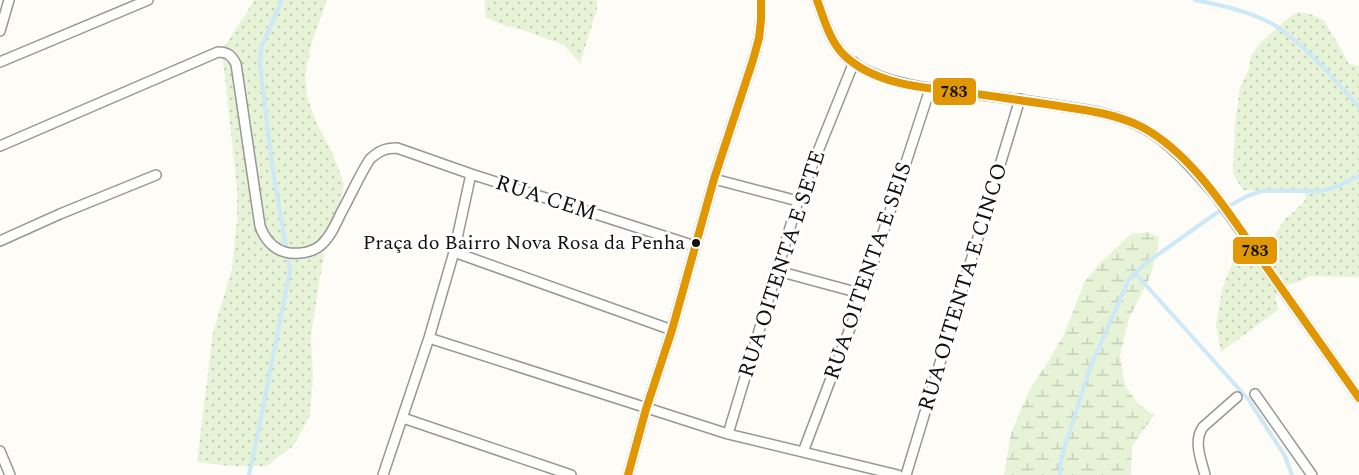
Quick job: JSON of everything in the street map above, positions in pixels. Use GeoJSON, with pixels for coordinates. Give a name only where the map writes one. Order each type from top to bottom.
{"type":"FeatureCollection","features":[{"type":"Feature","properties":{"kind":"street"},"geometry":{"type":"LineString","coordinates":[[0,31],[9,0]]}},
{"type":"Feature","properties":{"kind":"street"},"geometry":{"type":"LineString","coordinates":[[0,62],[148,0]]}},
{"type":"Feature","properties":{"kind":"street"},"geometry":{"type":"LineString","coordinates":[[628,475],[714,179],[753,60],[759,38],[762,0]]}},
{"type":"Feature","properties":{"kind":"street"},"geometry":{"type":"LineString","coordinates":[[817,0],[832,39],[846,57],[879,76],[930,88],[1088,110],[1125,120],[1161,140],[1216,196],[1357,390]]}},
{"type":"Feature","properties":{"kind":"street","name":"RUA CEM"},"geometry":{"type":"LineString","coordinates":[[0,146],[218,52],[224,52],[229,54],[236,64],[260,226],[263,236],[283,252],[297,254],[320,247],[332,231],[370,159],[387,148],[397,148],[695,246]]}},
{"type":"Feature","properties":{"kind":"street","name":"RUA OITENTA E SETE"},"geometry":{"type":"LineString","coordinates":[[728,434],[798,201],[854,62]]}},
{"type":"Feature","properties":{"kind":"street","name":"RUA OITENTA E SEIS"},"geometry":{"type":"LineString","coordinates":[[803,452],[863,294],[930,88]]}},
{"type":"Feature","properties":{"kind":"street","name":"RUA OITENTA E CINCO"},"geometry":{"type":"LineString","coordinates":[[906,475],[1020,99]]}},
{"type":"Feature","properties":{"kind":"street"},"geometry":{"type":"LineString","coordinates":[[383,475],[429,338],[454,252],[471,174]]}},
{"type":"Feature","properties":{"kind":"street"},"geometry":{"type":"LineString","coordinates":[[0,241],[156,175]]}},
{"type":"Feature","properties":{"kind":"street"},"geometry":{"type":"LineString","coordinates":[[714,179],[798,201]]}},
{"type":"Feature","properties":{"kind":"street"},"geometry":{"type":"LineString","coordinates":[[454,252],[672,330]]}},
{"type":"Feature","properties":{"kind":"street"},"geometry":{"type":"LineString","coordinates":[[778,272],[863,294]]}},
{"type":"Feature","properties":{"kind":"street"},"geometry":{"type":"LineString","coordinates":[[429,338],[728,434],[898,475]]}},
{"type":"Feature","properties":{"kind":"street"},"geometry":{"type":"LineString","coordinates":[[1255,394],[1312,475]]}},
{"type":"Feature","properties":{"kind":"street"},"geometry":{"type":"LineString","coordinates":[[1205,475],[1198,446],[1199,432],[1238,397]]}},
{"type":"Feature","properties":{"kind":"street"},"geometry":{"type":"LineString","coordinates":[[403,418],[571,475]]}},
{"type":"Feature","properties":{"kind":"street"},"geometry":{"type":"LineString","coordinates":[[0,451],[10,475]]}},
{"type":"Feature","properties":{"kind":"green space"},"geometry":{"type":"Polygon","coordinates":[[[254,0],[327,0],[311,45],[305,77],[308,99],[316,122],[332,152],[344,184],[339,211],[327,238],[311,336],[313,377],[310,415],[294,445],[267,466],[230,466],[197,462],[213,333],[232,269],[237,221],[237,187],[222,50],[254,0]]]}},
{"type":"Feature","properties":{"kind":"green space"},"geometry":{"type":"Polygon","coordinates":[[[485,0],[597,0],[597,9],[580,63],[564,45],[485,17],[485,0]]]}},
{"type":"Feature","properties":{"kind":"green space"},"geometry":{"type":"Polygon","coordinates":[[[1297,12],[1324,20],[1349,64],[1359,66],[1359,276],[1310,276],[1287,285],[1278,292],[1275,300],[1279,309],[1221,352],[1216,325],[1222,290],[1241,248],[1260,247],[1272,239],[1286,218],[1306,199],[1305,193],[1299,191],[1243,190],[1233,174],[1235,124],[1240,88],[1249,69],[1251,56],[1260,43],[1297,12]]]}},
{"type":"Feature","properties":{"kind":"green space"},"geometry":{"type":"Polygon","coordinates":[[[1147,232],[1159,237],[1157,252],[1150,277],[1129,318],[1120,356],[1125,385],[1136,401],[1150,413],[1155,414],[1132,446],[1131,475],[1004,475],[1011,433],[1029,391],[1065,332],[1084,283],[1098,265],[1131,234],[1147,232]]]}},
{"type":"Feature","properties":{"kind":"waterway"},"geometry":{"type":"LineString","coordinates":[[249,475],[290,270],[273,171],[260,66],[261,48],[282,0]]}},
{"type":"Feature","properties":{"kind":"waterway"},"geometry":{"type":"LineString","coordinates":[[1195,0],[1244,12],[1271,23],[1306,50],[1359,107]]}},
{"type":"Feature","properties":{"kind":"waterway"},"geometry":{"type":"LineString","coordinates":[[1060,475],[1065,446],[1090,368],[1129,279],[1146,263],[1215,214],[1247,196],[1262,191],[1321,191],[1359,176]]}},
{"type":"Feature","properties":{"kind":"waterway"},"geometry":{"type":"LineString","coordinates":[[1135,273],[1248,399],[1285,456],[1292,475]]}},
{"type":"Feature","properties":{"kind":"transit line","name":"783"},"geometry":{"type":"LineString","coordinates":[[628,475],[714,179],[753,60],[759,38],[761,0]]}},
{"type":"Feature","properties":{"kind":"transit line","name":"783"},"geometry":{"type":"LineString","coordinates":[[817,0],[835,44],[845,56],[870,73],[915,86],[1101,113],[1142,127],[1161,139],[1179,154],[1211,189],[1359,398]]}},
{"type":"Feature","properties":{"kind":"place","name":"Praça do Bairro Nova Rosa da Penha"},"geometry":{"type":"Point","coordinates":[696,243]}}]}
